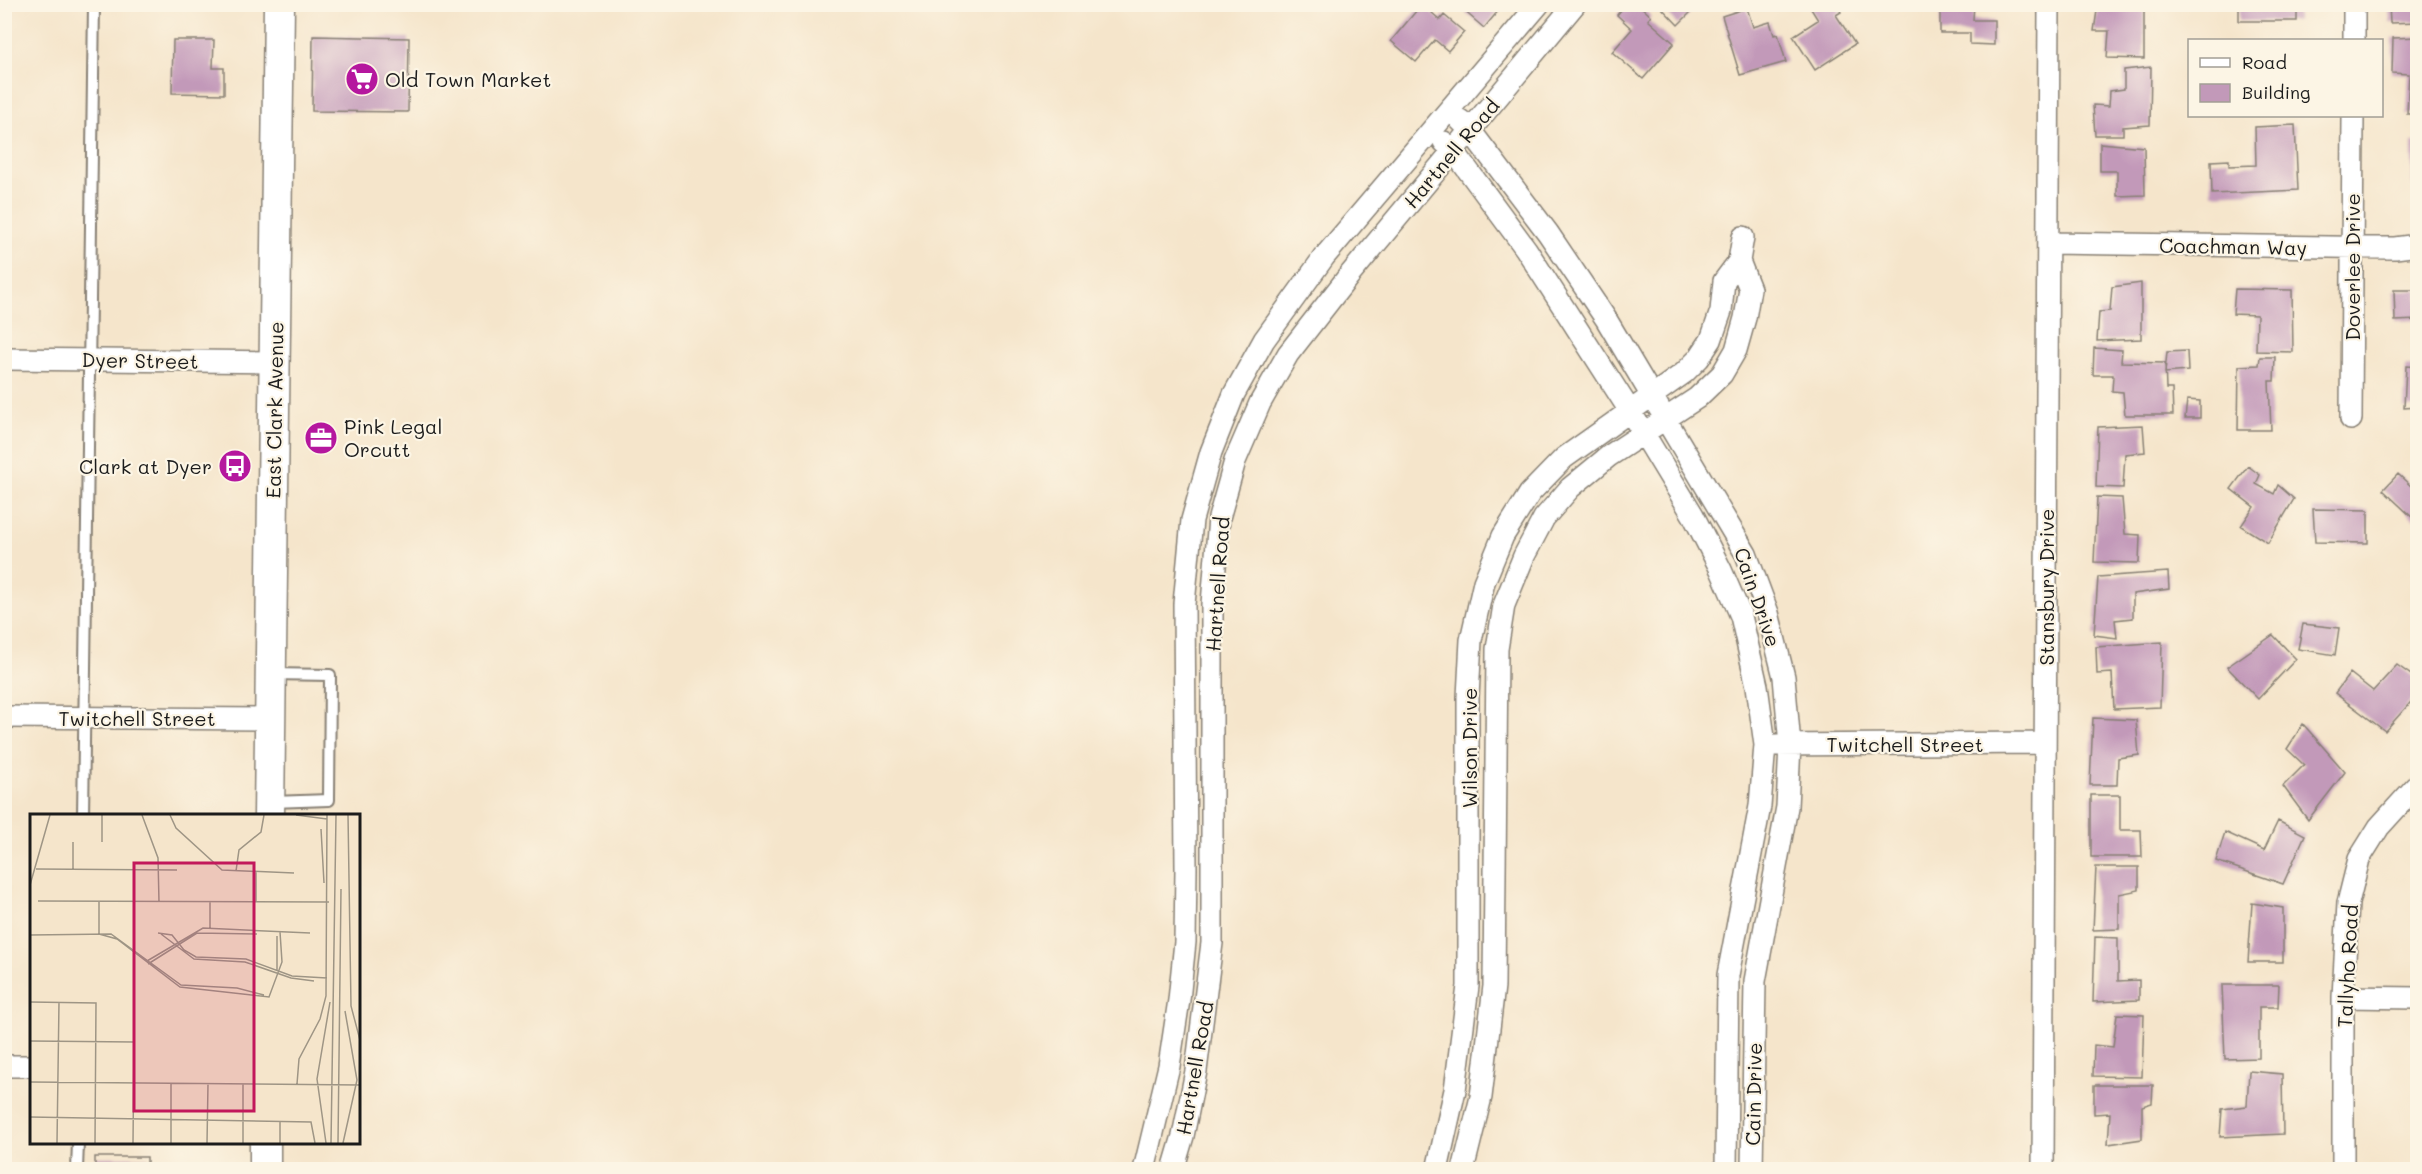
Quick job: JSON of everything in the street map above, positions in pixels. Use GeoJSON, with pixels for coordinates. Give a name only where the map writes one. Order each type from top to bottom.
{"type":"FeatureCollection","features":[{"type":"Feature","properties":{"kind":"main road","name":"East Clark Avenue"},"geometry":{"type":"LineString","coordinates":[[269,809],[279,4]]}},
{"type":"Feature","properties":{"kind":"main road"},"geometry":{"type":"LineString","coordinates":[[265,1144],[265,1170]]}},
{"type":"Feature","properties":{"kind":"street","name":"Hartnell Road"},"geometry":{"type":"LineString","coordinates":[[1144,1170],[1169,1066],[1185,942],[1184,604],[1192,520],[1211,452],[1234,393],[1264,340],[1324,257],[1539,4]]}},
{"type":"Feature","properties":{"kind":"street","name":"Hartnell Road"},"geometry":{"type":"LineString","coordinates":[[1173,1170],[1183,1136],[1194,1082],[1212,943],[1212,604],[1219,518],[1235,461],[1260,403],[1288,354],[1470,129],[1575,4]]}},
{"type":"Feature","properties":{"kind":"street","name":"Stansbury Drive"},"geometry":{"type":"LineString","coordinates":[[2043,1170],[2049,4]]}},
{"type":"Feature","properties":{"kind":"street"},"geometry":{"type":"LineString","coordinates":[[2354,4],[2354,39]]}},
{"type":"Feature","properties":{"kind":"street","name":"Cain Drive"},"geometry":{"type":"LineString","coordinates":[[1449,111],[1470,129],[1548,232],[1605,318],[1746,554],[1768,613],[1784,677],[1790,745],[1787,807],[1755,981],[1752,1170]]}},
{"type":"Feature","properties":{"kind":"street","name":"Doverlee Drive"},"geometry":{"type":"LineString","coordinates":[[2351,419],[2353,117]]}},
{"type":"Feature","properties":{"kind":"street","name":"Cain Drive"},"geometry":{"type":"LineString","coordinates":[[1432,132],[1453,150],[1526,249],[1630,411],[1693,515],[1741,616],[1757,686],[1765,745],[1760,806],[1728,975],[1726,1170]]}},
{"type":"Feature","properties":{"kind":"street"},"geometry":{"type":"LineString","coordinates":[[1739,261],[1743,237]]}},
{"type":"Feature","properties":{"kind":"street","name":"Coachman Way"},"geometry":{"type":"LineString","coordinates":[[2048,243],[2352,248],[2395,248],[2418,245]]}},
{"type":"Feature","properties":{"kind":"street","name":"Wilson Drive"},"geometry":{"type":"LineString","coordinates":[[1437,1170],[1455,1089],[1468,986],[1469,686],[1471,640],[1484,582],[1503,536],[1530,493],[1564,458],[1684,373],[1699,358],[1711,340],[1720,311],[1724,281],[1739,261]]}},
{"type":"Feature","properties":{"kind":"street","name":"Wilson Drive"},"geometry":{"type":"LineString","coordinates":[[1463,1170],[1481,1097],[1494,986],[1497,649],[1504,605],[1524,556],[1544,518],[1570,488],[1609,456],[1696,398],[1722,374],[1736,350],[1750,289],[1739,261]]}},
{"type":"Feature","properties":{"kind":"street","name":"Dyer Street"},"geometry":{"type":"LineString","coordinates":[[4,359],[275,362]]}},
{"type":"Feature","properties":{"kind":"street"},"geometry":{"type":"LineString","coordinates":[[1184,604],[1212,604]]}},
{"type":"Feature","properties":{"kind":"street","name":"Twitchell Street"},"geometry":{"type":"LineString","coordinates":[[4,717],[270,719]]}},
{"type":"Feature","properties":{"kind":"street","name":"Twitchell Street"},"geometry":{"type":"LineString","coordinates":[[1765,745],[2045,743]]}},
{"type":"Feature","properties":{"kind":"street","name":"Tallyho Road"},"geometry":{"type":"LineString","coordinates":[[2343,1170],[2343,997],[2348,903],[2359,860],[2379,827],[2418,784]]}},
{"type":"Feature","properties":{"kind":"street"},"geometry":{"type":"LineString","coordinates":[[1470,856],[1496,854]]}},
{"type":"Feature","properties":{"kind":"street"},"geometry":{"type":"LineString","coordinates":[[1186,869],[1213,869]]}},
{"type":"Feature","properties":{"kind":"street"},"geometry":{"type":"LineString","coordinates":[[2343,997],[2418,998]]}},
{"type":"Feature","properties":{"kind":"street"},"geometry":{"type":"LineString","coordinates":[[4,1066],[30,1066]]}},
{"type":"Feature","properties":{"kind":"street"},"geometry":{"type":"LineString","coordinates":[[1727,1129],[1752,1129]]}},
{"type":"Feature","properties":{"kind":"lane"},"geometry":{"type":"LineString","coordinates":[[83,814],[94,4]]}},
{"type":"Feature","properties":{"kind":"lane"},"geometry":{"type":"LineString","coordinates":[[269,809],[329,800],[330,675],[271,674]]}},
{"type":"Feature","properties":{"kind":"lane"},"geometry":{"type":"LineString","coordinates":[[77,1170],[78,1144]]}},
{"type":"Feature","properties":{"kind":"building"},"geometry":{"type":"Polygon","coordinates":[[[1422,4],[1440,20],[1444,15],[1464,32],[1448,51],[1435,40],[1416,62],[1391,41],[1422,4]]]}},
{"type":"Feature","properties":{"kind":"building"},"geometry":{"type":"Polygon","coordinates":[[[1466,4],[1493,4],[1499,10],[1484,28],[1462,9],[1466,4]]]}},
{"type":"Feature","properties":{"kind":"building"},"geometry":{"type":"Polygon","coordinates":[[[1626,4],[1638,4],[1651,16],[1648,20],[1674,43],[1643,79],[1612,52],[1632,29],[1617,15],[1626,4]]]}},
{"type":"Feature","properties":{"kind":"building"},"geometry":{"type":"Polygon","coordinates":[[[1658,4],[1699,4],[1678,25],[1658,4]]]}},
{"type":"Feature","properties":{"kind":"building"},"geometry":{"type":"Polygon","coordinates":[[[1808,4],[1836,4],[1841,12],[1836,15],[1855,44],[1815,70],[1793,36],[1818,20],[1808,4]]]}},
{"type":"Feature","properties":{"kind":"building"},"geometry":{"type":"Polygon","coordinates":[[[1940,4],[1974,4],[1973,20],[1994,20],[1994,45],[1970,44],[1970,33],[1940,33],[1940,4]]]}},
{"type":"Feature","properties":{"kind":"building"},"geometry":{"type":"Polygon","coordinates":[[[2098,4],[2144,4],[2144,59],[2107,58],[2109,31],[2094,31],[2098,4]]]}},
{"type":"Feature","properties":{"kind":"building"},"geometry":{"type":"Polygon","coordinates":[[[2239,4],[2297,4],[2297,21],[2239,21],[2239,4]]]}},
{"type":"Feature","properties":{"kind":"building"},"geometry":{"type":"Polygon","coordinates":[[[2389,4],[2418,4],[2418,22],[2390,23],[2389,4]]]}},
{"type":"Feature","properties":{"kind":"building"},"geometry":{"type":"Polygon","coordinates":[[[1747,8],[1753,27],[1770,22],[1774,35],[1778,34],[1786,62],[1740,75],[1722,16],[1747,8]]]}},
{"type":"Feature","properties":{"kind":"building"},"geometry":{"type":"Polygon","coordinates":[[[313,36],[409,38],[408,112],[312,111],[313,36]]]}},
{"type":"Feature","properties":{"kind":"building"},"geometry":{"type":"Polygon","coordinates":[[[2418,37],[2418,114],[2407,114],[2409,74],[2392,73],[2393,38],[2418,37]]]}},
{"type":"Feature","properties":{"kind":"building"},"geometry":{"type":"Polygon","coordinates":[[[173,40],[214,40],[213,68],[224,68],[224,94],[172,93],[173,40]]]}},
{"type":"Feature","properties":{"kind":"building"},"geometry":{"type":"Polygon","coordinates":[[[2151,67],[2150,125],[2123,127],[2123,135],[2095,135],[2093,105],[2109,106],[2110,91],[2124,89],[2124,70],[2151,67]]]}},
{"type":"Feature","properties":{"kind":"building"},"geometry":{"type":"Polygon","coordinates":[[[2295,125],[2298,190],[2212,194],[2211,161],[2229,160],[2229,166],[2256,165],[2255,127],[2295,125]]]}},
{"type":"Feature","properties":{"kind":"building"},"geometry":{"type":"Polygon","coordinates":[[[2412,142],[2418,142],[2418,185],[2412,185],[2412,142]]]}},
{"type":"Feature","properties":{"kind":"building"},"geometry":{"type":"Polygon","coordinates":[[[2100,143],[2144,147],[2145,195],[2117,196],[2117,171],[2100,171],[2100,143]]]}},
{"type":"Feature","properties":{"kind":"building"},"geometry":{"type":"Polygon","coordinates":[[[2141,283],[2141,339],[2097,341],[2099,312],[2110,311],[2112,287],[2141,283]]]}},
{"type":"Feature","properties":{"kind":"building"},"geometry":{"type":"Polygon","coordinates":[[[2235,289],[2292,290],[2293,352],[2256,351],[2257,315],[2233,314],[2235,289]]]}},
{"type":"Feature","properties":{"kind":"building"},"geometry":{"type":"Polygon","coordinates":[[[2394,290],[2418,290],[2418,320],[2395,321],[2394,290]]]}},
{"type":"Feature","properties":{"kind":"building"},"geometry":{"type":"Polygon","coordinates":[[[2094,348],[2122,350],[2121,362],[2165,363],[2166,389],[2172,389],[2173,415],[2125,415],[2123,392],[2112,391],[2113,375],[2093,375],[2094,348]]]}},
{"type":"Feature","properties":{"kind":"building"},"geometry":{"type":"Polygon","coordinates":[[[2187,351],[2188,371],[2165,373],[2167,352],[2187,351]]]}},
{"type":"Feature","properties":{"kind":"building"},"geometry":{"type":"Polygon","coordinates":[[[2260,357],[2275,357],[2274,381],[2269,381],[2271,430],[2238,430],[2239,366],[2259,365],[2260,357]]]}},
{"type":"Feature","properties":{"kind":"building"},"geometry":{"type":"Polygon","coordinates":[[[2406,366],[2418,367],[2418,407],[2404,408],[2406,366]]]}},
{"type":"Feature","properties":{"kind":"building"},"geometry":{"type":"Polygon","coordinates":[[[2187,400],[2200,401],[2200,418],[2185,418],[2187,400]]]}},
{"type":"Feature","properties":{"kind":"building"},"geometry":{"type":"Polygon","coordinates":[[[2143,425],[2145,452],[2125,454],[2123,488],[2096,487],[2098,427],[2143,425]]]}},
{"type":"Feature","properties":{"kind":"building"},"geometry":{"type":"Polygon","coordinates":[[[2248,466],[2260,475],[2256,484],[2274,494],[2278,485],[2294,499],[2268,543],[2241,526],[2254,507],[2231,489],[2248,466]]]}},
{"type":"Feature","properties":{"kind":"building"},"geometry":{"type":"Polygon","coordinates":[[[2398,474],[2412,487],[2418,481],[2418,516],[2414,519],[2383,490],[2398,474]]]}},
{"type":"Feature","properties":{"kind":"building"},"geometry":{"type":"Polygon","coordinates":[[[2097,497],[2122,498],[2125,534],[2140,535],[2139,563],[2094,562],[2097,497]]]}},
{"type":"Feature","properties":{"kind":"building"},"geometry":{"type":"Polygon","coordinates":[[[2313,509],[2368,510],[2368,543],[2315,542],[2313,509]]]}},
{"type":"Feature","properties":{"kind":"building"},"geometry":{"type":"Polygon","coordinates":[[[2168,572],[2169,589],[2133,594],[2133,618],[2115,620],[2117,638],[2094,635],[2098,577],[2168,572]]]}},
{"type":"Feature","properties":{"kind":"building"},"geometry":{"type":"Polygon","coordinates":[[[2303,624],[2339,628],[2335,655],[2298,649],[2303,624]]]}},
{"type":"Feature","properties":{"kind":"building"},"geometry":{"type":"Polygon","coordinates":[[[2273,635],[2296,659],[2258,699],[2227,667],[2273,635]]]}},
{"type":"Feature","properties":{"kind":"building"},"geometry":{"type":"Polygon","coordinates":[[[2162,642],[2160,707],[2114,709],[2112,673],[2097,674],[2096,647],[2162,642]]]}},
{"type":"Feature","properties":{"kind":"building"},"geometry":{"type":"Polygon","coordinates":[[[2397,665],[2418,680],[2418,694],[2385,731],[2335,693],[2350,673],[2373,691],[2397,665]]]}},
{"type":"Feature","properties":{"kind":"building"},"geometry":{"type":"Polygon","coordinates":[[[2093,718],[2136,720],[2139,755],[2118,758],[2117,785],[2090,785],[2093,718]]]}},
{"type":"Feature","properties":{"kind":"building"},"geometry":{"type":"Polygon","coordinates":[[[2303,724],[2345,772],[2308,820],[2283,786],[2304,765],[2287,749],[2303,724]]]}},
{"type":"Feature","properties":{"kind":"building"},"geometry":{"type":"Polygon","coordinates":[[[2091,795],[2120,795],[2120,830],[2141,830],[2142,857],[2091,857],[2091,795]]]}},
{"type":"Feature","properties":{"kind":"building"},"geometry":{"type":"Polygon","coordinates":[[[2278,821],[2305,835],[2283,884],[2216,861],[2225,832],[2264,850],[2278,821]]]}},
{"type":"Feature","properties":{"kind":"building"},"geometry":{"type":"Polygon","coordinates":[[[2096,867],[2139,867],[2139,890],[2119,894],[2119,929],[2093,930],[2096,867]]]}},
{"type":"Feature","properties":{"kind":"building"},"geometry":{"type":"Polygon","coordinates":[[[2252,903],[2283,908],[2283,962],[2248,962],[2252,903]]]}},
{"type":"Feature","properties":{"kind":"building"},"geometry":{"type":"Polygon","coordinates":[[[2095,937],[2118,938],[2118,981],[2139,980],[2139,1000],[2093,1002],[2095,937]]]}},
{"type":"Feature","properties":{"kind":"building"},"geometry":{"type":"Polygon","coordinates":[[[2222,985],[2279,985],[2278,1007],[2259,1007],[2259,1058],[2225,1059],[2222,985]]]}},
{"type":"Feature","properties":{"kind":"building"},"geometry":{"type":"Polygon","coordinates":[[[2117,1014],[2144,1015],[2142,1077],[2093,1076],[2094,1045],[2113,1047],[2117,1014]]]}},
{"type":"Feature","properties":{"kind":"building"},"geometry":{"type":"Polygon","coordinates":[[[2249,1071],[2282,1074],[2283,1134],[2220,1137],[2222,1109],[2247,1106],[2249,1071]]]}},
{"type":"Feature","properties":{"kind":"building"},"geometry":{"type":"Polygon","coordinates":[[[2094,1085],[2153,1085],[2152,1103],[2142,1106],[2142,1139],[2108,1144],[2110,1113],[2094,1114],[2094,1085]]]}},
{"type":"Feature","properties":{"kind":"building"},"geometry":{"type":"Polygon","coordinates":[[[95,1157],[147,1157],[147,1170],[95,1170],[95,1157]]]}},
{"type":"Feature","properties":{"kind":"place","name":"Old Town Market"},"geometry":{"type":"Point","coordinates":[362,79]}},
{"type":"Feature","properties":{"kind":"place","name":"Pink Legal Orcutt"},"geometry":{"type":"Point","coordinates":[321,438]}},
{"type":"Feature","properties":{"kind":"place","name":"Clark at Dyer"},"geometry":{"type":"Point","coordinates":[235,466]}}]}
